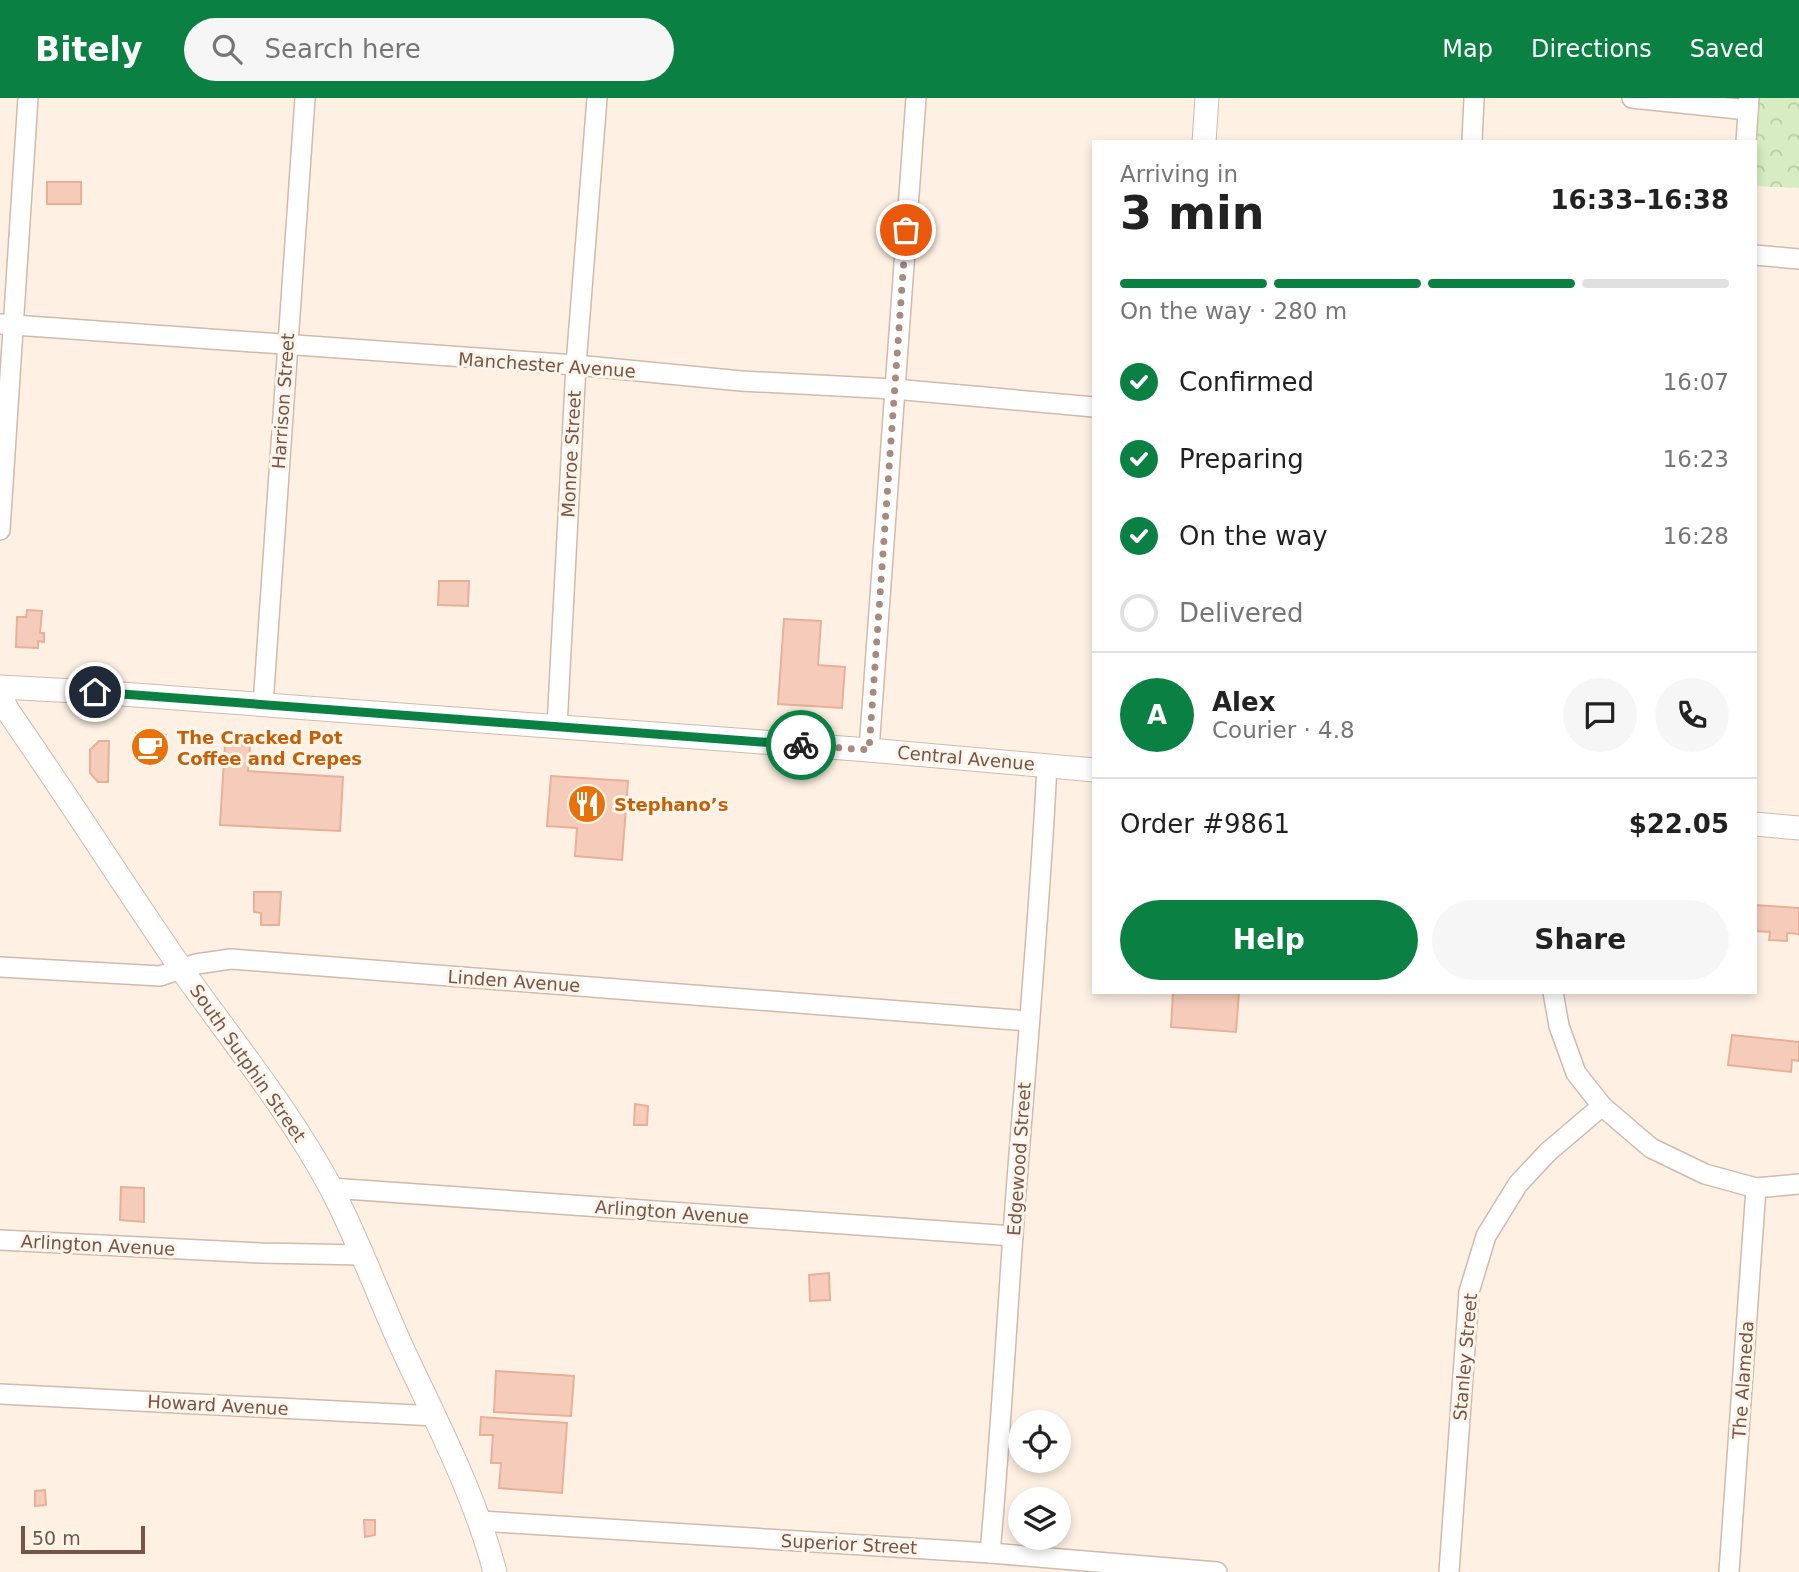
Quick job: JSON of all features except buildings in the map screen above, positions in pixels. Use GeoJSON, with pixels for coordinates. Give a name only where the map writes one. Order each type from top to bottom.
{"type":"FeatureCollection","features":[{"type":"Feature","properties":{"kind":"street"},"geometry":{"type":"LineString","coordinates":[[0,530],[6,325],[28,98]]}},
{"type":"Feature","properties":{"kind":"street","name":"Harrison Street"},"geometry":{"type":"LineString","coordinates":[[263,705],[304,98]]}},
{"type":"Feature","properties":{"kind":"street","name":"Monroe Street"},"geometry":{"type":"LineString","coordinates":[[557,727],[576,365],[597,98]]}},
{"type":"Feature","properties":{"kind":"street"},"geometry":{"type":"LineString","coordinates":[[869,750],[916,98]]}},
{"type":"Feature","properties":{"kind":"street"},"geometry":{"type":"LineString","coordinates":[[1204,140],[1207,98]]}},
{"type":"Feature","properties":{"kind":"street"},"geometry":{"type":"LineString","coordinates":[[1472,140],[1474,98]]}},
{"type":"Feature","properties":{"kind":"street"},"geometry":{"type":"LineString","coordinates":[[1632,98],[1749,104],[1746,140]]}},
{"type":"Feature","properties":{"kind":"street"},"geometry":{"type":"LineString","coordinates":[[1757,255],[1799,259]]}},
{"type":"Feature","properties":{"kind":"street","name":"Manchester Avenue"},"geometry":{"type":"LineString","coordinates":[[6,325],[576,365],[741,381],[894,389],[1092,407]]}},
{"type":"Feature","properties":{"kind":"street","name":"Central Avenue"},"geometry":{"type":"LineString","coordinates":[[0,687],[869,750],[1092,769]]}},
{"type":"Feature","properties":{"kind":"street","name":"South Sutphin Street"},"geometry":{"type":"LineString","coordinates":[[0,696],[182,970],[287,1114],[331,1188],[404,1352],[436,1416],[480,1521],[495,1572]]}},
{"type":"Feature","properties":{"kind":"street","name":"Edgewood Street"},"geometry":{"type":"LineString","coordinates":[[990,1553],[1002,1427],[1013,1236],[1040,902],[1047,765]]}},
{"type":"Feature","properties":{"kind":"street"},"geometry":{"type":"LineString","coordinates":[[1757,824],[1799,828]]}},
{"type":"Feature","properties":{"kind":"street","name":"Linden Avenue"},"geometry":{"type":"LineString","coordinates":[[0,967],[160,976],[196,964],[231,959],[1029,1021]]}},
{"type":"Feature","properties":{"kind":"street"},"geometry":{"type":"LineString","coordinates":[[1553,994],[1559,1026],[1576,1073],[1602,1106],[1651,1148],[1705,1174],[1756,1188],[1799,1184]]}},
{"type":"Feature","properties":{"kind":"street","name":"Stanley Street"},"geometry":{"type":"LineString","coordinates":[[1449,1572],[1469,1292],[1486,1236],[1518,1184],[1548,1152],[1602,1106]]}},
{"type":"Feature","properties":{"kind":"street","name":"Arlington Avenue"},"geometry":{"type":"LineString","coordinates":[[331,1188],[1013,1236]]}},
{"type":"Feature","properties":{"kind":"street","name":"The Alameda"},"geometry":{"type":"LineString","coordinates":[[1729,1572],[1756,1188]]}},
{"type":"Feature","properties":{"kind":"street","name":"Arlington Avenue"},"geometry":{"type":"LineString","coordinates":[[0,1240],[261,1253],[363,1255]]}},
{"type":"Feature","properties":{"kind":"street","name":"Howard Avenue"},"geometry":{"type":"LineString","coordinates":[[0,1394],[436,1416]]}},
{"type":"Feature","properties":{"kind":"street","name":"Superior Street"},"geometry":{"type":"LineString","coordinates":[[480,1521],[990,1553],[1217,1572]]}},
{"type":"Feature","properties":{"kind":"green space"},"geometry":{"type":"Polygon","coordinates":[[[1749,98],[1799,98],[1799,188],[1757,186],[1757,140],[1755,140],[1749,98]]]}},
{"type":"Feature","properties":{"kind":"way so far"},"geometry":{"type":"LineString","coordinates":[[801,745],[869,750],[906,230]]}},
{"type":"Feature","properties":{"kind":"place","name":"The Cracked Pot Coffee and Crepes"},"geometry":{"type":"Point","coordinates":[150,747]}},
{"type":"Feature","properties":{"kind":"place","name":"Stephano’s"},"geometry":{"type":"Point","coordinates":[587,804]}},
{"type":"Feature","properties":{"kind":"route"},"geometry":{"type":"LineString","coordinates":[[95,692],[801,745]]}}]}
